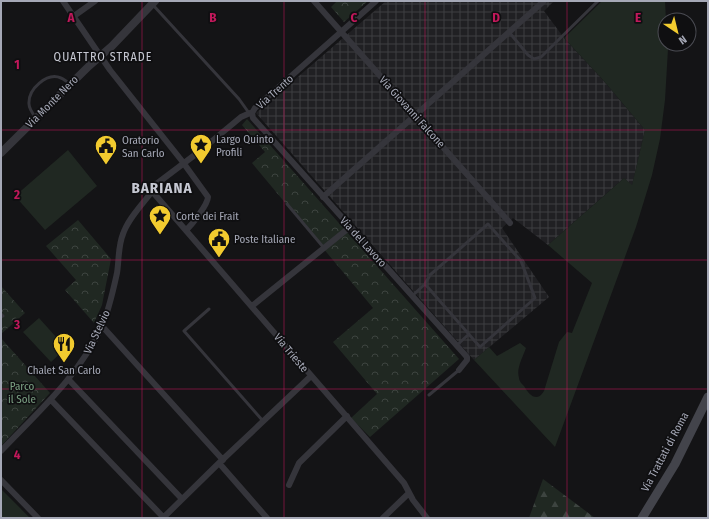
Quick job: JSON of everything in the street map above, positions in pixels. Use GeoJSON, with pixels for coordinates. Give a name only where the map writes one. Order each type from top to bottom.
{"type":"FeatureCollection","features":[{"type":"Feature","properties":{"kind":"main road","name":"Via Trattati di Roma"},"geometry":{"type":"LineString","coordinates":[[642,518],[675,464],[708,397]]}},
{"type":"Feature","properties":{"kind":"street"},"geometry":{"type":"LineString","coordinates":[[63,1],[112,72],[207,194],[209,198],[193,224],[186,230]]}},
{"type":"Feature","properties":{"kind":"street"},"geometry":{"type":"LineString","coordinates":[[74,16],[95,1]]}},
{"type":"Feature","properties":{"kind":"street","name":"Via Giovanni Falcone"},"geometry":{"type":"LineString","coordinates":[[314,1],[510,223]]}},
{"type":"Feature","properties":{"kind":"street","name":"Via Trento"},"geometry":{"type":"LineString","coordinates":[[151,190],[152,187],[241,117],[251,113],[376,1]]}},
{"type":"Feature","properties":{"kind":"street"},"geometry":{"type":"LineString","coordinates":[[323,197],[544,1]]}},
{"type":"Feature","properties":{"kind":"street","name":"Via Monte Nero"},"geometry":{"type":"LineString","coordinates":[[1,153],[89,66],[101,57],[154,3]]}},
{"type":"Feature","properties":{"kind":"street","name":"Via del Lavoro"},"geometry":{"type":"LineString","coordinates":[[251,113],[253,118],[467,357],[467,360],[459,370]]}},
{"type":"Feature","properties":{"kind":"street","name":"Via Trieste"},"geometry":{"type":"LineString","coordinates":[[151,190],[404,483],[413,500],[428,518]]}},
{"type":"Feature","properties":{"kind":"street","name":"Via Stelvio"},"geometry":{"type":"LineString","coordinates":[[1,451],[51,400],[81,364],[102,326],[117,273],[122,235],[150,194],[151,190]]}},
{"type":"Feature","properties":{"kind":"street"},"geometry":{"type":"LineString","coordinates":[[252,306],[350,227]]}},
{"type":"Feature","properties":{"kind":"street"},"geometry":{"type":"LineString","coordinates":[[102,326],[221,461],[267,518]]}},
{"type":"Feature","properties":{"kind":"street"},"geometry":{"type":"LineString","coordinates":[[51,400],[164,518],[221,461],[311,376]]}},
{"type":"Feature","properties":{"kind":"street"},"geometry":{"type":"LineString","coordinates":[[69,380],[182,499]]}},
{"type":"Feature","properties":{"kind":"street"},"geometry":{"type":"LineString","coordinates":[[289,485],[299,463],[347,416]]}},
{"type":"Feature","properties":{"kind":"street"},"geometry":{"type":"LineString","coordinates":[[1,480],[38,518]]}},
{"type":"Feature","properties":{"kind":"street"},"geometry":{"type":"LineString","coordinates":[[383,518],[409,493]]}},
{"type":"Feature","properties":{"kind":"lane"},"geometry":{"type":"LineString","coordinates":[[508,32],[528,55],[534,59],[541,57],[598,1]]}},
{"type":"Feature","properties":{"kind":"lane"},"geometry":{"type":"LineString","coordinates":[[154,3],[251,113]]}},
{"type":"Feature","properties":{"kind":"lane"},"geometry":{"type":"LineString","coordinates":[[36,118],[29,104],[31,94],[39,84],[54,77],[61,78],[71,84]]}},
{"type":"Feature","properties":{"kind":"lane"},"geometry":{"type":"LineString","coordinates":[[287,204],[324,248]]}},
{"type":"Feature","properties":{"kind":"lane"},"geometry":{"type":"LineString","coordinates":[[412,296],[425,284],[430,275],[488,224],[521,261],[534,298],[480,347],[425,284]]}},
{"type":"Feature","properties":{"kind":"lane"},"geometry":{"type":"LineString","coordinates":[[209,309],[184,331],[264,422]]}},
{"type":"Feature","properties":{"kind":"lane"},"geometry":{"type":"LineString","coordinates":[[1,314],[3,316],[1,317]]}},
{"type":"Feature","properties":{"kind":"lane"},"geometry":{"type":"LineString","coordinates":[[456,345],[469,334]]}},
{"type":"Feature","properties":{"kind":"lane"},"geometry":{"type":"LineString","coordinates":[[429,396],[459,370]]}},
{"type":"Feature","properties":{"kind":"shaded area"},"geometry":{"type":"Polygon","coordinates":[[[386,1],[554,1],[544,11],[564,38],[603,80],[645,130],[632,186],[624,178],[548,245],[513,218],[502,228],[549,297],[474,360],[256,113],[386,1]]]}},
{"type":"Feature","properties":{"kind":"green space"},"geometry":{"type":"Polygon","coordinates":[[[337,1],[368,1],[344,22],[331,7],[337,1]]]}},
{"type":"Feature","properties":{"kind":"green space"},"geometry":{"type":"Polygon","coordinates":[[[602,1],[665,1],[666,12],[657,12],[657,52],[668,52],[665,100],[660,139],[652,175],[636,227],[555,447],[474,360],[489,347],[497,356],[520,343],[526,348],[518,370],[520,380],[528,392],[533,396],[539,397],[544,391],[559,342],[567,332],[572,333],[592,283],[548,245],[624,178],[632,185],[645,130],[603,80],[564,38],[602,1]]]}},
{"type":"Feature","properties":{"kind":"green space"},"geometry":{"type":"Polygon","coordinates":[[[247,119],[459,359],[370,437],[351,418],[377,394],[333,342],[373,308],[252,163],[265,152],[242,125],[247,119]]]}},
{"type":"Feature","properties":{"kind":"green space"},"geometry":{"type":"Polygon","coordinates":[[[68,150],[97,186],[45,230],[15,196],[68,150]]]}},
{"type":"Feature","properties":{"kind":"green space"},"geometry":{"type":"Polygon","coordinates":[[[78,220],[111,259],[102,305],[94,323],[65,290],[76,280],[46,246],[78,220]]]}},
{"type":"Feature","properties":{"kind":"green space"},"geometry":{"type":"Polygon","coordinates":[[[1,286],[25,313],[1,334],[1,286]]]}},
{"type":"Feature","properties":{"kind":"green space"},"geometry":{"type":"Polygon","coordinates":[[[39,318],[66,348],[51,362],[23,332],[39,318]]]}},
{"type":"Feature","properties":{"kind":"green space","name":"Parco il Sole"},"geometry":{"type":"Polygon","coordinates":[[[1,338],[50,393],[1,446],[1,338]]]}},
{"type":"Feature","properties":{"kind":"green space"},"geometry":{"type":"Polygon","coordinates":[[[543,479],[595,518],[529,518],[543,479]]]}},
{"type":"Feature","properties":{"kind":"green space"},"geometry":{"type":"Polygon","coordinates":[[[1,489],[30,518],[1,518],[1,489]]]}},
{"type":"Feature","properties":{"kind":"place","name":"Largo Quinto Profili"},"geometry":{"type":"Point","coordinates":[201,164]}},
{"type":"Feature","properties":{"kind":"place","name":"Oratorio San Carlo"},"geometry":{"type":"Point","coordinates":[106,166]}},
{"type":"Feature","properties":{"kind":"place","name":"Corte dei Frait"},"geometry":{"type":"Point","coordinates":[160,236]}},
{"type":"Feature","properties":{"kind":"place","name":"Poste Italiane"},"geometry":{"type":"Point","coordinates":[219,258]}},
{"type":"Feature","properties":{"kind":"place","name":"Chalet San Carlo"},"geometry":{"type":"Point","coordinates":[64,364]}},
{"type":"Feature","properties":{"kind":"district","name":"QUATTRO STRADE"},"geometry":{"type":"Point","coordinates":[103,57]}},
{"type":"Feature","properties":{"kind":"district","name":"BARIANA"},"geometry":{"type":"Point","coordinates":[162,188]}}]}
